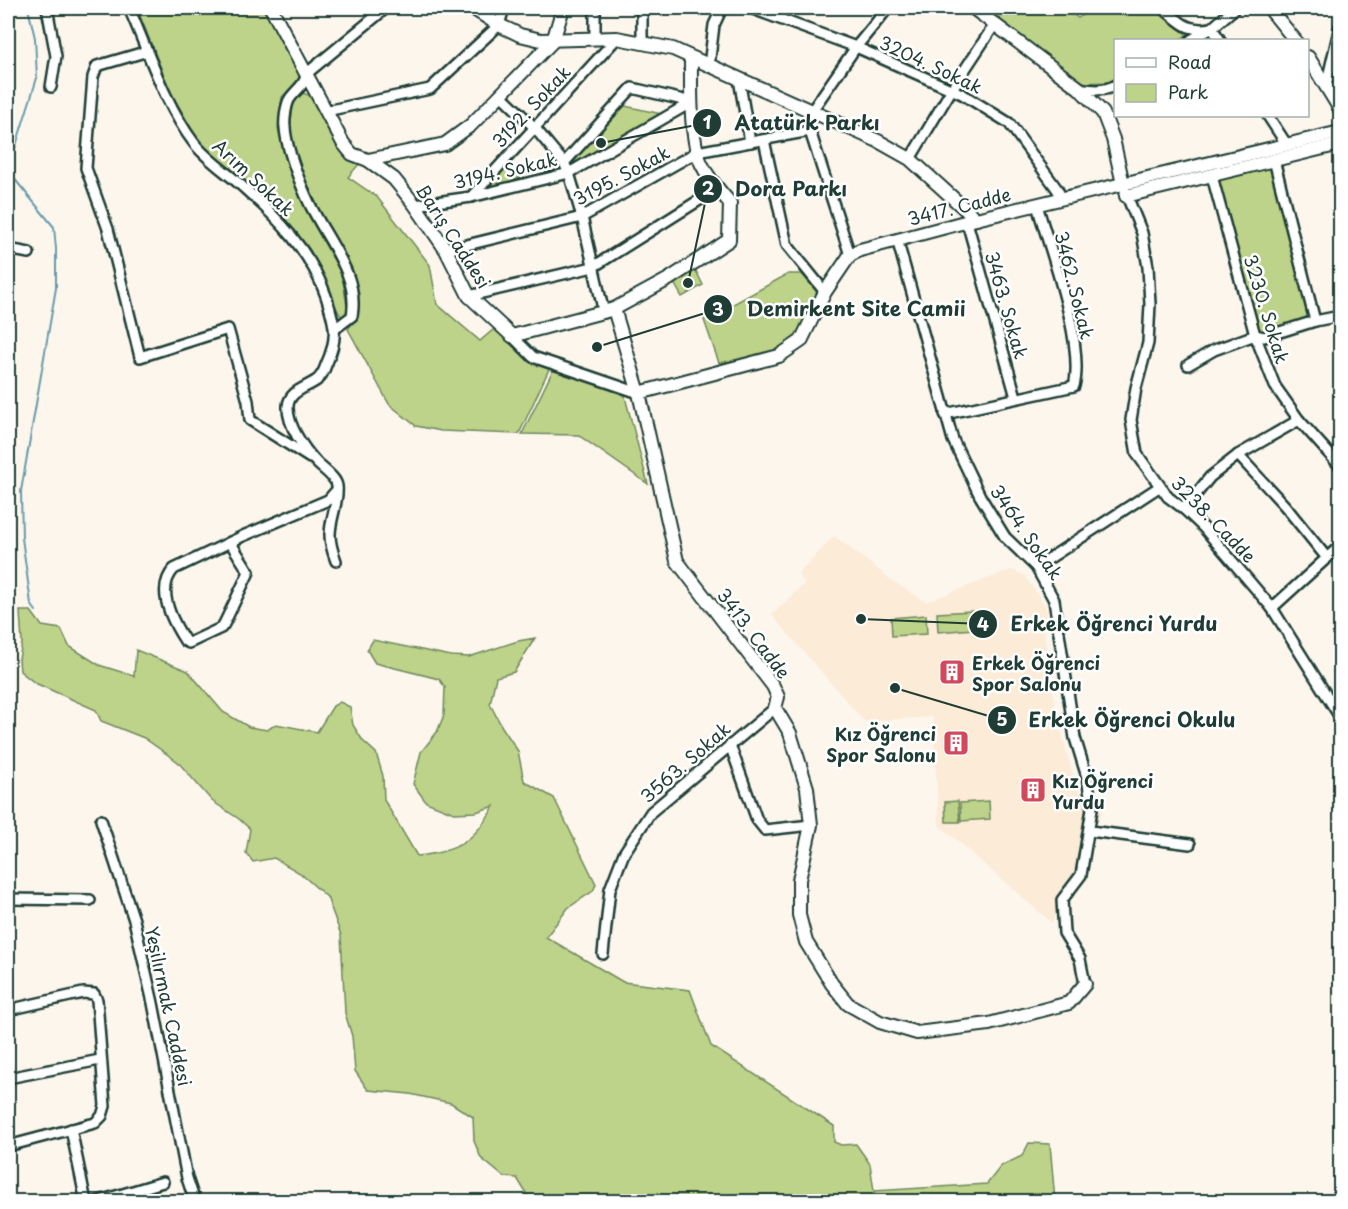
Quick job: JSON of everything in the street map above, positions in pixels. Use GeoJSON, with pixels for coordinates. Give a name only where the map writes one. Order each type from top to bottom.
{"type":"FeatureCollection","features":[{"type":"Feature","properties":{"kind":"street"},"geometry":{"type":"LineString","coordinates":[[47,8],[56,56],[51,87]]}},
{"type":"Feature","properties":{"kind":"street","name":"Arım Sokak"},"geometry":{"type":"LineString","coordinates":[[129,8],[167,96],[195,144],[246,189],[285,229],[303,250],[325,292],[336,328],[333,351],[323,373],[317,380],[297,391],[290,399],[288,406],[295,431],[314,460]]}},
{"type":"Feature","properties":{"kind":"street","name":"Barış Caddesi"},"geometry":{"type":"LineString","coordinates":[[271,8],[343,144],[352,154],[368,160],[394,179],[446,250],[469,296],[512,336]]}},
{"type":"Feature","properties":{"kind":"street"},"geometry":{"type":"LineString","coordinates":[[336,328],[352,316],[354,304],[348,272],[314,212],[295,168],[285,127],[288,101],[305,81],[306,74],[386,8]]}},
{"type":"Feature","properties":{"kind":"street"},"geometry":{"type":"LineString","coordinates":[[472,8],[520,35],[552,41],[617,38],[673,49],[878,141],[910,159],[971,220]]}},
{"type":"Feature","properties":{"kind":"street"},"geometry":{"type":"LineString","coordinates":[[326,111],[430,89],[499,25],[504,8]]}},
{"type":"Feature","properties":{"kind":"street"},"geometry":{"type":"LineString","coordinates":[[368,160],[445,144],[471,125],[552,41],[563,8]]}},
{"type":"Feature","properties":{"kind":"street"},"geometry":{"type":"LineString","coordinates":[[595,8],[595,38]]}},
{"type":"Feature","properties":{"kind":"street"},"geometry":{"type":"LineString","coordinates":[[642,8],[642,42]]}},
{"type":"Feature","properties":{"kind":"street"},"geometry":{"type":"LineString","coordinates":[[709,66],[714,25],[722,8]]}},
{"type":"Feature","properties":{"kind":"street","name":"3204. Sokak"},"geometry":{"type":"LineString","coordinates":[[750,8],[856,47],[952,89],[1009,123],[1058,189],[1062,200]]}},
{"type":"Feature","properties":{"kind":"street"},"geometry":{"type":"LineString","coordinates":[[512,336],[533,357],[639,393],[779,356],[801,341],[825,292],[850,255],[810,131],[811,112],[856,47],[888,8]]}},
{"type":"Feature","properties":{"kind":"street"},"geometry":{"type":"LineString","coordinates":[[973,8],[1079,88],[1103,113],[1113,139],[1125,190]]}},
{"type":"Feature","properties":{"kind":"street"},"geometry":{"type":"LineString","coordinates":[[1163,8],[1189,28],[1198,30],[1212,28]]}},
{"type":"Feature","properties":{"kind":"street"},"geometry":{"type":"LineString","coordinates":[[1193,39],[1212,28],[1235,8]]}},
{"type":"Feature","properties":{"kind":"street"},"geometry":{"type":"LineString","coordinates":[[1269,8],[1294,39]]}},
{"type":"Feature","properties":{"kind":"street"},"geometry":{"type":"LineString","coordinates":[[910,159],[995,24]]}},
{"type":"Feature","properties":{"kind":"street"},"geometry":{"type":"LineString","coordinates":[[1326,86],[1341,26]]}},
{"type":"Feature","properties":{"kind":"street"},"geometry":{"type":"LineString","coordinates":[[1212,28],[1219,39]]}},
{"type":"Feature","properties":{"kind":"street","name":"3192. Sokak"},"geometry":{"type":"LineString","coordinates":[[471,197],[617,38]]}},
{"type":"Feature","properties":{"kind":"street"},"geometry":{"type":"LineString","coordinates":[[147,51],[97,66],[93,77],[87,168],[108,229],[140,357],[228,329],[248,401],[250,420],[314,460],[337,486],[328,500],[230,542],[183,563],[168,575],[165,584],[170,610],[185,641],[189,643],[221,628],[249,573],[230,542]]}},
{"type":"Feature","properties":{"kind":"street"},"geometry":{"type":"LineString","coordinates":[[512,336],[609,311],[669,279],[729,240],[730,203],[717,189],[697,152],[692,102],[691,58]]}},
{"type":"Feature","properties":{"kind":"street"},"geometry":{"type":"LineString","coordinates":[[1309,59],[1341,109]]}},
{"type":"Feature","properties":{"kind":"street"},"geometry":{"type":"LineString","coordinates":[[739,79],[750,142]]}},
{"type":"Feature","properties":{"kind":"street"},"geometry":{"type":"LineString","coordinates":[[1079,88],[1096,90],[1114,86]]}},
{"type":"Feature","properties":{"kind":"street"},"geometry":{"type":"LineString","coordinates":[[300,88],[308,88],[316,92]]}},
{"type":"Feature","properties":{"kind":"street"},"geometry":{"type":"LineString","coordinates":[[564,164],[632,88],[692,102]]}},
{"type":"Feature","properties":{"kind":"street"},"geometry":{"type":"LineString","coordinates":[[500,94],[534,127],[569,173],[582,217],[592,267],[609,311]]}},
{"type":"Feature","properties":{"kind":"street","name":"3194. Sokak"},"geometry":{"type":"LineString","coordinates":[[415,206],[471,197],[569,173],[692,102]]}},
{"type":"Feature","properties":{"kind":"street"},"geometry":{"type":"LineString","coordinates":[[1269,117],[1287,145]]}},
{"type":"Feature","properties":{"kind":"street","name":"3195. Sokak"},"geometry":{"type":"LineString","coordinates":[[446,250],[582,217],[697,152],[810,131]]}},
{"type":"Feature","properties":{"kind":"street","name":"3417. Cadde"},"geometry":{"type":"LineString","coordinates":[[1125,190],[1341,132]]}},
{"type":"Feature","properties":{"kind":"street"},"geometry":{"type":"LineString","coordinates":[[764,140],[787,245],[825,292]]}},
{"type":"Feature","properties":{"kind":"street","name":"3417. Cadde"},"geometry":{"type":"LineString","coordinates":[[850,255],[897,239],[1037,205],[1212,176],[1341,144]]}},
{"type":"Feature","properties":{"kind":"street"},"geometry":{"type":"LineString","coordinates":[[1274,160],[1315,321]]}},
{"type":"Feature","properties":{"kind":"street","name":"3230. Sokak"},"geometry":{"type":"LineString","coordinates":[[1212,176],[1255,335],[1275,386],[1299,420],[1341,466]]}},
{"type":"Feature","properties":{"kind":"street"},"geometry":{"type":"LineString","coordinates":[[469,296],[592,267],[717,189]]}},
{"type":"Feature","properties":{"kind":"street","name":"3238. Cadde"},"geometry":{"type":"LineString","coordinates":[[1125,190],[1142,232],[1148,267],[1150,304],[1148,343],[1136,388],[1131,420],[1137,454],[1159,487],[1204,528],[1272,608],[1341,717]]}},
{"type":"Feature","properties":{"kind":"street","name":"3462. Sokak"},"geometry":{"type":"LineString","coordinates":[[945,414],[1074,386],[1076,376],[1071,323],[1037,205]]}},
{"type":"Feature","properties":{"kind":"street","name":"3463. Sokak"},"geometry":{"type":"LineString","coordinates":[[971,220],[1016,398]]}},
{"type":"Feature","properties":{"kind":"street","name":"3464. Sokak"},"geometry":{"type":"LineString","coordinates":[[897,239],[952,440],[980,496],[1005,537],[1036,567],[1054,600],[1075,738],[1087,777],[1092,809],[1081,874],[1062,900],[1064,933],[1080,959],[1085,984]]}},
{"type":"Feature","properties":{"kind":"street"},"geometry":{"type":"LineString","coordinates":[[8,249],[29,253]]}},
{"type":"Feature","properties":{"kind":"street","name":"3413. Cadde"},"geometry":{"type":"LineString","coordinates":[[609,311],[639,393],[677,561],[773,686],[778,698],[775,708],[785,723],[803,772],[811,825],[799,880],[799,915],[806,942],[832,984],[848,1004],[880,1022],[916,1033],[989,1024],[1069,1003],[1085,984]]}},
{"type":"Feature","properties":{"kind":"street"},"geometry":{"type":"LineString","coordinates":[[1188,365],[1214,350],[1255,335],[1264,338],[1315,321],[1341,316]]}},
{"type":"Feature","properties":{"kind":"street"},"geometry":{"type":"LineString","coordinates":[[1184,509],[1210,477],[1238,456],[1299,420]]}},
{"type":"Feature","properties":{"kind":"street"},"geometry":{"type":"LineString","coordinates":[[1238,456],[1285,506],[1327,558]]}},
{"type":"Feature","properties":{"kind":"street"},"geometry":{"type":"LineString","coordinates":[[1036,567],[1159,487]]}},
{"type":"Feature","properties":{"kind":"street"},"geometry":{"type":"LineString","coordinates":[[335,492],[337,502],[330,534],[336,561]]}},
{"type":"Feature","properties":{"kind":"street"},"geometry":{"type":"LineString","coordinates":[[1272,608],[1341,546]]}},
{"type":"Feature","properties":{"kind":"street","name":"3563. Sokak"},"geometry":{"type":"LineString","coordinates":[[603,954],[610,889],[624,853],[651,812],[775,708]]}},
{"type":"Feature","properties":{"kind":"street"},"geometry":{"type":"LineString","coordinates":[[730,745],[758,819],[765,830],[811,825]]}},
{"type":"Feature","properties":{"kind":"street","name":"Yeşilırmak Caddesi"},"geometry":{"type":"LineString","coordinates":[[101,820],[134,920],[153,1003],[187,1178],[195,1202]]}},
{"type":"Feature","properties":{"kind":"street"},"geometry":{"type":"LineString","coordinates":[[1090,831],[1190,844]]}},
{"type":"Feature","properties":{"kind":"street"},"geometry":{"type":"LineString","coordinates":[[8,899],[90,900]]}},
{"type":"Feature","properties":{"kind":"street"},"geometry":{"type":"LineString","coordinates":[[8,1010],[83,993],[94,994],[97,1000],[105,1106],[102,1116],[95,1123],[8,1146]]}},
{"type":"Feature","properties":{"kind":"street"},"geometry":{"type":"LineString","coordinates":[[8,1078],[100,1060]]}},
{"type":"Feature","properties":{"kind":"street"},"geometry":{"type":"LineString","coordinates":[[71,1129],[86,1202]]}},
{"type":"Feature","properties":{"kind":"street"},"geometry":{"type":"LineString","coordinates":[[96,1202],[163,1182]]}},
{"type":"Feature","properties":{"kind":"shaded area"},"geometry":{"type":"Polygon","coordinates":[[[834,536],[894,582],[926,602],[1011,570],[1024,575],[1042,601],[1047,611],[1044,633],[1057,716],[1073,776],[1079,792],[1106,803],[1052,923],[939,825],[933,717],[864,721],[772,615],[805,583],[798,575],[834,536]]]}},
{"type":"Feature","properties":{"kind":"green space"},"geometry":{"type":"Polygon","coordinates":[[[137,8],[264,8],[300,74],[299,80],[282,97],[278,128],[291,174],[307,212],[342,275],[348,313],[342,318],[309,250],[291,227],[270,205],[200,143],[170,91],[137,8]]]}},
{"type":"Feature","properties":{"kind":"green space"},"geometry":{"type":"Polygon","coordinates":[[[982,8],[1065,8],[1078,18],[1093,8],[1152,8],[1187,35],[1181,39],[1114,39],[1114,80],[1110,82],[1081,83],[982,8]]]}},
{"type":"Feature","properties":{"kind":"green space"},"geometry":{"type":"Polygon","coordinates":[[[302,93],[312,96],[360,163],[348,177],[377,197],[430,265],[437,304],[480,341],[494,329],[529,361],[550,367],[519,434],[441,431],[416,426],[389,404],[348,329],[355,320],[358,305],[353,271],[319,211],[298,167],[290,130],[293,103],[302,93]]]}},
{"type":"Feature","properties":{"kind":"green space"},"geometry":{"type":"Polygon","coordinates":[[[625,106],[662,114],[571,167],[569,163],[625,106]]]}},
{"type":"Feature","properties":{"kind":"green space"},"geometry":{"type":"Polygon","coordinates":[[[508,161],[521,180],[492,186],[488,182],[508,161]]]}},
{"type":"Feature","properties":{"kind":"green space"},"geometry":{"type":"Polygon","coordinates":[[[1270,167],[1309,318],[1265,332],[1257,328],[1217,180],[1270,167]]]}},
{"type":"Feature","properties":{"kind":"green space"},"geometry":{"type":"Polygon","coordinates":[[[695,269],[703,285],[682,297],[673,281],[695,269]]]}},
{"type":"Feature","properties":{"kind":"green space"},"geometry":{"type":"Polygon","coordinates":[[[788,274],[802,274],[818,293],[797,335],[790,342],[771,352],[719,363],[704,320],[788,274]]]}},
{"type":"Feature","properties":{"kind":"green space"},"geometry":{"type":"Polygon","coordinates":[[[553,370],[624,393],[648,484],[578,435],[522,434],[553,370]]]}},
{"type":"Feature","properties":{"kind":"green space"},"geometry":{"type":"Polygon","coordinates":[[[20,611],[31,611],[42,626],[61,629],[69,646],[99,665],[134,676],[136,650],[188,671],[223,712],[249,727],[267,730],[276,724],[317,732],[333,706],[340,702],[350,707],[353,725],[363,741],[376,753],[383,776],[384,800],[417,856],[454,848],[463,843],[480,828],[494,806],[476,812],[454,813],[426,802],[413,784],[421,752],[437,732],[444,715],[445,687],[439,679],[375,663],[367,650],[373,640],[451,656],[469,657],[518,641],[535,638],[514,672],[496,677],[490,704],[518,751],[524,781],[554,798],[596,884],[593,891],[568,908],[546,937],[623,982],[690,990],[711,1046],[834,1126],[834,1142],[841,1145],[856,1144],[870,1164],[874,1191],[987,1184],[1001,1166],[1022,1156],[1029,1143],[1050,1144],[1055,1201],[531,1201],[517,1178],[504,1177],[481,1158],[474,1141],[473,1117],[451,1103],[410,1094],[368,1090],[355,1071],[352,1036],[345,1013],[341,935],[327,897],[300,873],[274,858],[253,862],[246,853],[250,829],[212,801],[178,762],[144,738],[101,721],[96,710],[35,683],[20,671],[19,659],[22,643],[20,611]]]}},
{"type":"Feature","properties":{"kind":"green space"},"geometry":{"type":"Polygon","coordinates":[[[972,611],[973,629],[938,632],[937,613],[972,611]]]}},
{"type":"Feature","properties":{"kind":"green space"},"geometry":{"type":"Polygon","coordinates":[[[926,615],[927,634],[892,636],[891,618],[926,615]]]}},
{"type":"Feature","properties":{"kind":"green space"},"geometry":{"type":"Polygon","coordinates":[[[958,801],[960,822],[946,822],[945,802],[958,801]]]}},
{"type":"Feature","properties":{"kind":"green space"},"geometry":{"type":"Polygon","coordinates":[[[989,801],[990,819],[961,821],[960,803],[989,801]]]}},
{"type":"Feature","properties":{"kind":"waterway"},"geometry":{"type":"LineString","coordinates":[[28,8],[35,38],[37,78],[8,171],[54,227],[56,249],[56,288],[21,491],[22,538],[31,604],[36,611]]}},
{"type":"Feature","properties":{"kind":"place","name":"Atatürk Parkı"},"geometry":{"type":"Point","coordinates":[601,143]}},
{"type":"Feature","properties":{"kind":"place","name":"Dora Parkı"},"geometry":{"type":"Point","coordinates":[688,283]}},
{"type":"Feature","properties":{"kind":"place","name":"Demirkent Site Camii"},"geometry":{"type":"Point","coordinates":[597,347]}},
{"type":"Feature","properties":{"kind":"place","name":"Erkek Öğrenci Yurdu"},"geometry":{"type":"Point","coordinates":[861,619]}},
{"type":"Feature","properties":{"kind":"place","name":"Erkek Öğrenci Spor Salonu"},"geometry":{"type":"Point","coordinates":[952,672]}},
{"type":"Feature","properties":{"kind":"place","name":"Erkek Öğrenci Okulu"},"geometry":{"type":"Point","coordinates":[895,688]}},
{"type":"Feature","properties":{"kind":"place","name":"Kız Öğrenci Spor Salonu"},"geometry":{"type":"Point","coordinates":[956,743]}},
{"type":"Feature","properties":{"kind":"place","name":"Kız Öğrenci Yurdu"},"geometry":{"type":"Point","coordinates":[1033,790]}}]}
